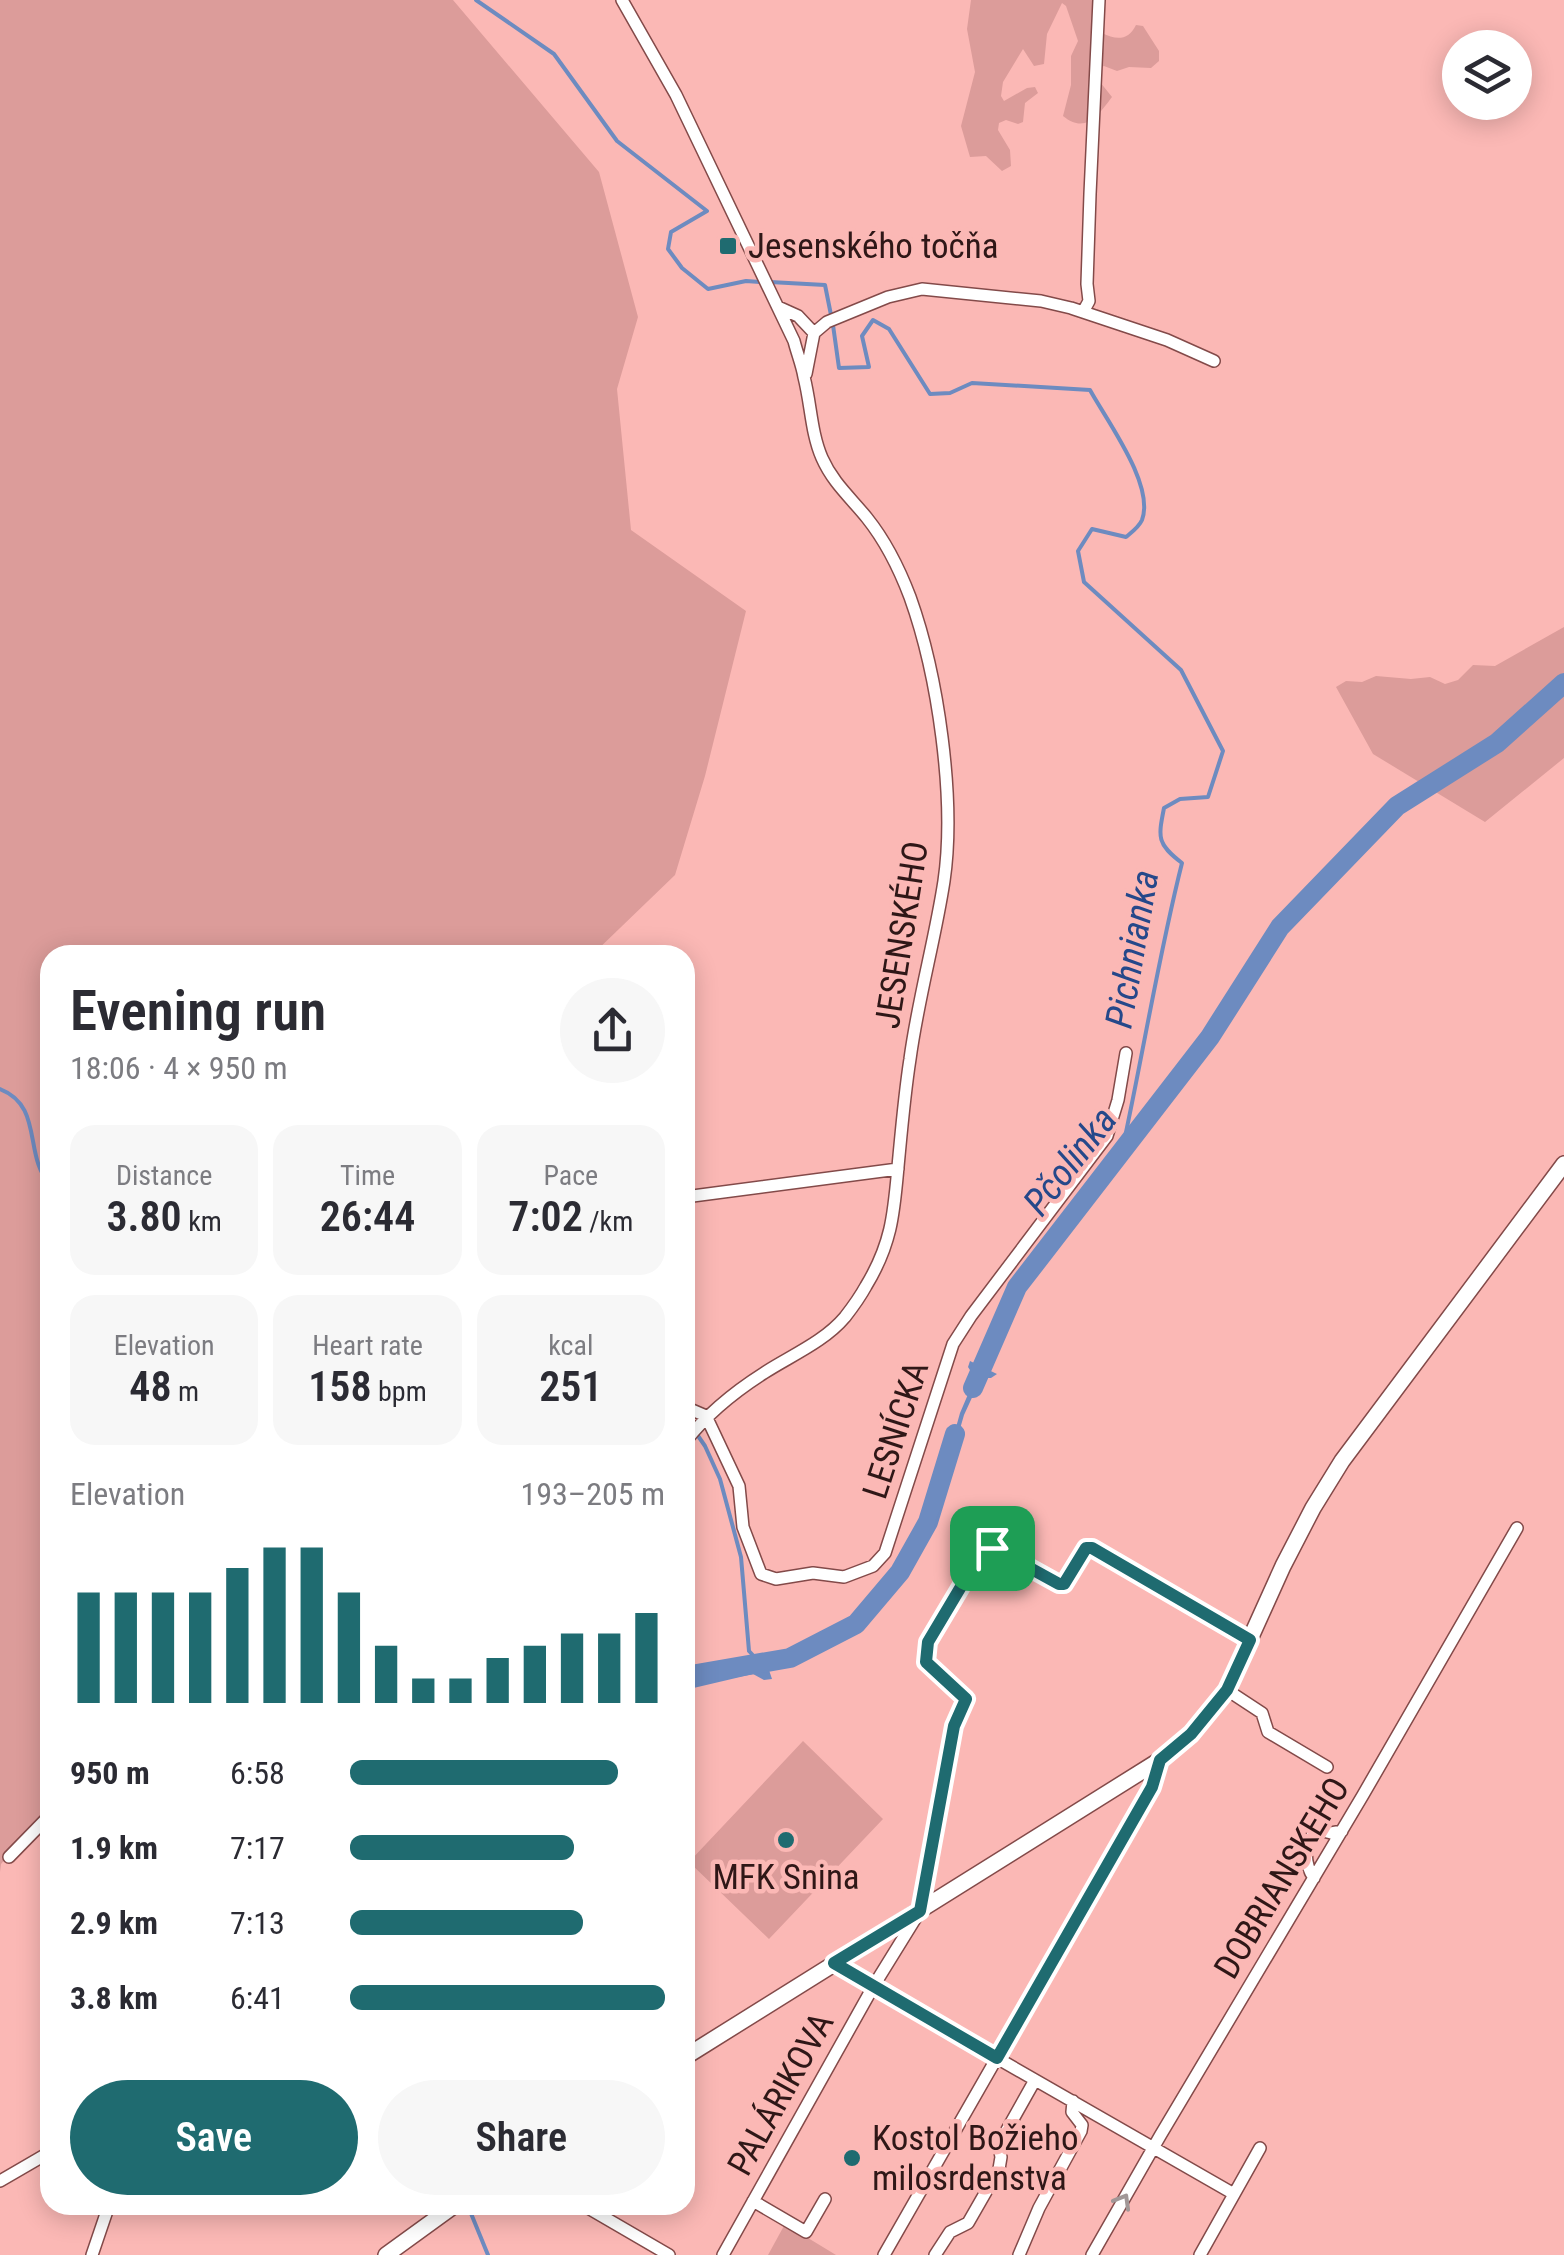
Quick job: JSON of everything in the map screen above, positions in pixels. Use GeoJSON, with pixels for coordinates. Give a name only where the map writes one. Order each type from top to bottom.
{"type":"FeatureCollection","features":[{"type":"Feature","properties":{"kind":"main road"},"geometry":{"type":"LineString","coordinates":[[695,2051],[1160,1760],[1191,1734],[1227,1690],[1313,1508],[1342,1461],[1564,1164]]}},
{"type":"Feature","properties":{"kind":"main road"},"geometry":{"type":"LineString","coordinates":[[386,2255],[441,2215]]}},
{"type":"Feature","properties":{"kind":"street","name":"JESENSKÉHO"},"geometry":{"type":"LineString","coordinates":[[622,0],[676,96],[794,341],[821,456],[837,486],[891,550],[911,600],[939,716],[947,798],[944,879],[914,1027],[894,1215],[884,1253],[866,1286],[834,1328],[761,1374],[706,1416],[695,1429]]}},
{"type":"Feature","properties":{"kind":"street"},"geometry":{"type":"LineString","coordinates":[[1083,312],[1089,300],[1099,0]]}},
{"type":"Feature","properties":{"kind":"street"},"geometry":{"type":"LineString","coordinates":[[805,378],[814,333],[827,322],[888,296],[922,290],[1041,301],[1167,340],[1214,360]]}},
{"type":"Feature","properties":{"kind":"street"},"geometry":{"type":"LineString","coordinates":[[778,307],[798,316],[814,333]]}},
{"type":"Feature","properties":{"kind":"street","name":"LESNÍCKA"},"geometry":{"type":"LineString","coordinates":[[706,1416],[739,1486],[743,1526],[761,1574],[776,1579],[813,1574],[844,1577],[872,1566],[885,1553],[954,1344],[1107,1136],[1126,1053]]}},
{"type":"Feature","properties":{"kind":"street"},"geometry":{"type":"LineString","coordinates":[[695,1196],[898,1169]]}},
{"type":"Feature","properties":{"kind":"street"},"geometry":{"type":"LineString","coordinates":[[695,1411],[706,1416]]}},
{"type":"Feature","properties":{"kind":"street","name":"DOBRIANSKEHO"},"geometry":{"type":"LineString","coordinates":[[1092,2255],[1517,1528]]}},
{"type":"Feature","properties":{"kind":"street","name":"PALÁRIKOVA"},"geometry":{"type":"LineString","coordinates":[[722,2255],[920,1911],[954,1726],[966,1699],[926,1662],[928,1642],[984,1548],[1001,1552],[1064,1584],[1086,1548],[1092,1548],[1250,1640]]}},
{"type":"Feature","properties":{"kind":"street"},"geometry":{"type":"LineString","coordinates":[[1227,1690],[1262,1714],[1268,1732],[1327,1767]]}},
{"type":"Feature","properties":{"kind":"street"},"geometry":{"type":"LineString","coordinates":[[884,2255],[1152,1787],[1160,1760]]}},
{"type":"Feature","properties":{"kind":"street"},"geometry":{"type":"LineString","coordinates":[[10,1856],[40,1825]]}},
{"type":"Feature","properties":{"kind":"street"},"geometry":{"type":"LineString","coordinates":[[1314,1878],[1308,1870],[1306,1850],[1312,1834],[1319,1830],[1342,1830]]}},
{"type":"Feature","properties":{"kind":"street"},"geometry":{"type":"LineString","coordinates":[[834,1963],[1234,2194]]}},
{"type":"Feature","properties":{"kind":"street"},"geometry":{"type":"LineString","coordinates":[[935,2255],[950,2232],[968,2223],[999,2170],[999,2147],[1035,2080]]}},
{"type":"Feature","properties":{"kind":"street"},"geometry":{"type":"LineString","coordinates":[[1019,2255],[1039,2208],[1081,2131],[1082,2125],[1072,2112],[1073,2102]]}},
{"type":"Feature","properties":{"kind":"street"},"geometry":{"type":"LineString","coordinates":[[1200,2255],[1260,2148]]}},
{"type":"Feature","properties":{"kind":"street"},"geometry":{"type":"LineString","coordinates":[[0,2180],[40,2158]]}},
{"type":"Feature","properties":{"kind":"street"},"geometry":{"type":"LineString","coordinates":[[753,2201],[806,2232],[826,2199]]}},
{"type":"Feature","properties":{"kind":"street"},"geometry":{"type":"LineString","coordinates":[[92,2255],[106,2215]]}},
{"type":"Feature","properties":{"kind":"street"},"geometry":{"type":"LineString","coordinates":[[601,2215],[670,2255]]}},
{"type":"Feature","properties":{"kind":"shaded area"},"geometry":{"type":"Polygon","coordinates":[[[0,0],[453,0],[599,172],[638,317],[617,389],[631,530],[746,611],[705,776],[675,875],[602,945],[40,945],[40,1819],[1,1864],[0,1872],[0,0]]]}},
{"type":"Feature","properties":{"kind":"shaded area"},"geometry":{"type":"Polygon","coordinates":[[[971,0],[1095,0],[1102,33],[1121,38],[1136,25],[1143,26],[1159,51],[1159,61],[1151,68],[1096,69],[1112,97],[1091,120],[1071,121],[1063,116],[1071,85],[1071,56],[1078,41],[1062,3],[1047,34],[1044,64],[1034,66],[1023,49],[1003,82],[1004,101],[1027,88],[1035,87],[1038,93],[1025,103],[1023,122],[999,123],[998,130],[1010,150],[1011,166],[1002,171],[986,156],[970,157],[961,126],[975,72],[967,29],[971,0]]]}},
{"type":"Feature","properties":{"kind":"shaded area"},"geometry":{"type":"Polygon","coordinates":[[[1564,627],[1564,758],[1485,822],[1373,754],[1336,687],[1346,681],[1362,682],[1376,676],[1430,677],[1445,684],[1458,680],[1473,665],[1495,666],[1564,627]]]}},
{"type":"Feature","properties":{"kind":"shaded area","name":"MFK Snina"},"geometry":{"type":"Polygon","coordinates":[[[803,1741],[883,1819],[769,1939],[695,1868],[695,1856],[803,1741]]]}},
{"type":"Feature","properties":{"kind":"shaded area"},"geometry":{"type":"Polygon","coordinates":[[[785,2224],[836,2255],[768,2255],[785,2224]]]}},
{"type":"Feature","properties":{"kind":"water"},"geometry":{"type":"Polygon","coordinates":[[[970,1361],[997,1374],[981,1378],[964,1415],[934,1519],[909,1571],[868,1622],[844,1639],[769,1670],[772,1679],[764,1680],[753,1674],[695,1688],[695,1682],[754,1668],[762,1653],[765,1660],[842,1635],[865,1620],[906,1569],[931,1517],[960,1413],[975,1378],[968,1367],[970,1361]]]}},
{"type":"Feature","properties":{"kind":"waterway","name":"Pichnianka"},"geometry":{"type":"LineString","coordinates":[[476,0],[554,54],[617,141],[707,211],[671,232],[668,249],[682,268],[708,289],[760,282]]}},
{"type":"Feature","properties":{"kind":"waterway","name":"Pichnianka"},"geometry":{"type":"LineString","coordinates":[[770,282],[825,285],[831,315]]}},
{"type":"Feature","properties":{"kind":"waterway","name":"Pichnianka"},"geometry":{"type":"LineString","coordinates":[[833,325],[839,368],[869,367],[862,336],[873,320],[889,329],[930,394],[950,393],[972,383],[1090,390],[1142,489],[1144,506],[1137,527],[1126,537],[1092,529],[1078,551],[1084,582],[1181,670],[1223,751],[1208,797],[1180,799],[1164,808],[1161,840],[1182,863],[1122,1151]]}},
{"type":"Feature","properties":{"kind":"waterway","name":"Pčolinka"},"geometry":{"type":"LineString","coordinates":[[973,1388],[1017,1287],[1210,1037],[1280,927],[1397,806],[1497,743],[1564,683]]}},
{"type":"Feature","properties":{"kind":"waterway"},"geometry":{"type":"LineString","coordinates":[[0,1089],[23,1107],[40,1168]]}},
{"type":"Feature","properties":{"kind":"waterway"},"geometry":{"type":"LineString","coordinates":[[695,1432],[720,1479],[741,1557],[749,1651],[761,1664]]}},
{"type":"Feature","properties":{"kind":"waterway","name":"Pčolinka"},"geometry":{"type":"LineString","coordinates":[[695,1674],[790,1658],[856,1624],[900,1572],[928,1522],[955,1434]]}},
{"type":"Feature","properties":{"kind":"waterway"},"geometry":{"type":"LineString","coordinates":[[472,2215],[488,2255]]}},
{"type":"Feature","properties":{"kind":"place","name":"Jesenského točňa"},"geometry":{"type":"Point","coordinates":[728,246]}},
{"type":"Feature","properties":{"kind":"place","name":"MFK Snina"},"geometry":{"type":"Point","coordinates":[786,1840]}},
{"type":"Feature","properties":{"kind":"place","name":"Kostol Božieho milosrdenstva"},"geometry":{"type":"Point","coordinates":[852,2158]}},
{"type":"Feature","properties":{"kind":"route"},"geometry":{"type":"LineString","coordinates":[[984,1548],[992,1548],[1064,1584],[1086,1548],[1092,1548],[1250,1640],[1227,1690],[1191,1734],[1160,1760],[1152,1787],[997,2058],[834,1963],[920,1911],[954,1726],[966,1699],[926,1662],[928,1642],[984,1548]]}}]}
